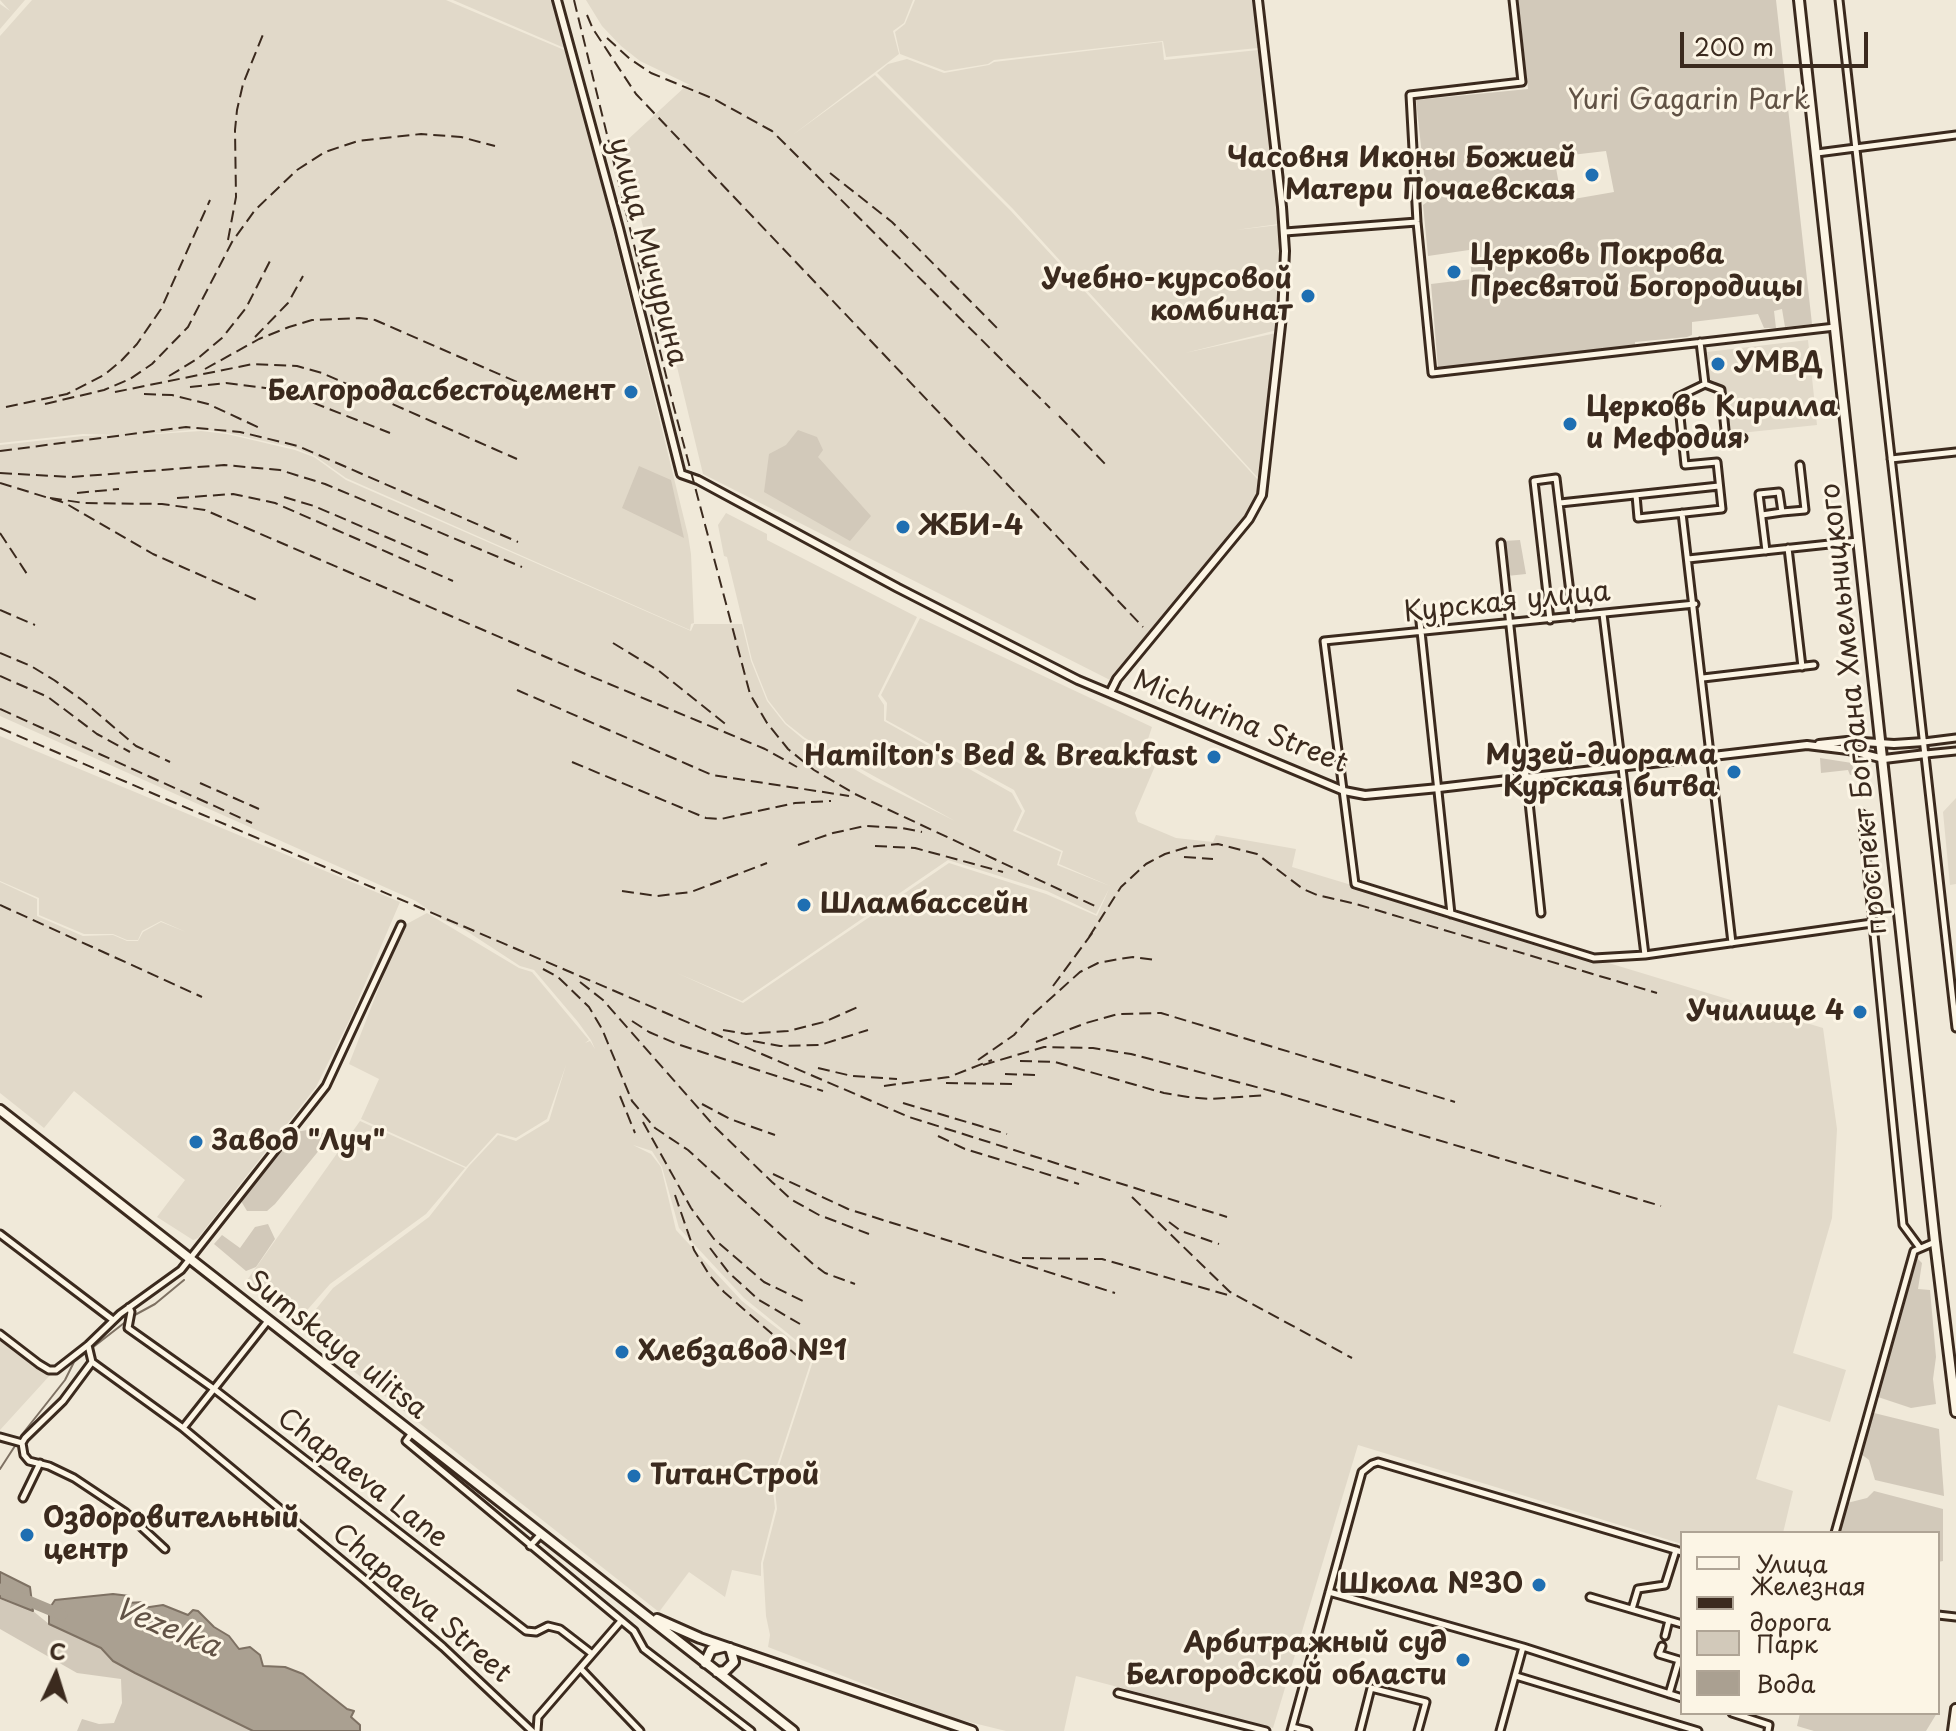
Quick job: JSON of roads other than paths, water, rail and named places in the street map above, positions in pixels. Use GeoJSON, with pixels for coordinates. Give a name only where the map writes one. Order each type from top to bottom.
{"type":"FeatureCollection","features":[{"type":"Feature","properties":{"kind":"main road","name":"проспект Богдана Хмельницкого"},"geometry":{"type":"LineString","coordinates":[[1799,0],[1956,1412]]}},
{"type":"Feature","properties":{"kind":"main road","name":"Sumskaya ulitsa"},"geometry":{"type":"LineString","coordinates":[[0,1110],[267,1322],[647,1614]]}},
{"type":"Feature","properties":{"kind":"main road"},"geometry":{"type":"LineString","coordinates":[[647,1614],[687,1633],[972,1731]]}},
{"type":"Feature","properties":{"kind":"main road"},"geometry":{"type":"LineString","coordinates":[[647,1614],[793,1731]]}},
{"type":"Feature","properties":{"kind":"main road"},"geometry":{"type":"LineString","coordinates":[[705,1663],[711,1650],[729,1648]]}},
{"type":"Feature","properties":{"kind":"main road"},"geometry":{"type":"LineString","coordinates":[[717,1672],[725,1671],[734,1662],[729,1648]]}},
{"type":"Feature","properties":{"kind":"main road"},"geometry":{"type":"LineString","coordinates":[[1953,1731],[1956,1709]]}},
{"type":"Feature","properties":{"kind":"street","name":"Michurina Street"},"geometry":{"type":"LineString","coordinates":[[557,0],[681,474],[698,480],[987,635],[1110,693],[1344,791],[1365,795],[1439,788],[1807,745],[1848,750],[1884,759]]}},
{"type":"Feature","properties":{"kind":"street"},"geometry":{"type":"LineString","coordinates":[[1110,693],[1117,679],[1249,519],[1262,495],[1282,316],[1285,232],[1258,0]]}},
{"type":"Feature","properties":{"kind":"street"},"geometry":{"type":"LineString","coordinates":[[1513,0],[1522,82],[1410,95],[1417,222],[1432,373],[1835,327]]}},
{"type":"Feature","properties":{"kind":"street"},"geometry":{"type":"LineString","coordinates":[[1839,0],[1956,1028]]}},
{"type":"Feature","properties":{"kind":"street"},"geometry":{"type":"LineString","coordinates":[[1817,153],[1956,135]]}},
{"type":"Feature","properties":{"kind":"street"},"geometry":{"type":"LineString","coordinates":[[1285,232],[1417,222]]}},
{"type":"Feature","properties":{"kind":"street"},"geometry":{"type":"LineString","coordinates":[[1700,342],[1705,384]]}},
{"type":"Feature","properties":{"kind":"street"},"geometry":{"type":"LineString","coordinates":[[1636,495],[1638,518],[1722,509],[1717,462],[1685,465],[1678,397],[1705,384],[1721,390],[1726,440],[1743,438]]}},
{"type":"Feature","properties":{"kind":"street"},"geometry":{"type":"LineString","coordinates":[[1891,459],[1956,452]]}},
{"type":"Feature","properties":{"kind":"street"},"geometry":{"type":"LineString","coordinates":[[1762,515],[1805,510],[1800,465]]}},
{"type":"Feature","properties":{"kind":"street"},"geometry":{"type":"LineString","coordinates":[[1550,620],[1534,481],[1556,478],[1573,617]]}},
{"type":"Feature","properties":{"kind":"street"},"geometry":{"type":"LineString","coordinates":[[1560,503],[1719,486]]}},
{"type":"Feature","properties":{"kind":"street"},"geometry":{"type":"LineString","coordinates":[[1766,551],[1759,494],[1779,492],[1782,512]]}},
{"type":"Feature","properties":{"kind":"street"},"geometry":{"type":"LineString","coordinates":[[1682,513],[1713,758],[1732,943]]}},
{"type":"Feature","properties":{"kind":"street"},"geometry":{"type":"LineString","coordinates":[[1688,559],[1859,541]]}},
{"type":"Feature","properties":{"kind":"street"},"geometry":{"type":"LineString","coordinates":[[1501,543],[1541,913]]}},
{"type":"Feature","properties":{"kind":"street"},"geometry":{"type":"LineString","coordinates":[[1788,548],[1802,667]]}},
{"type":"Feature","properties":{"kind":"street"},"geometry":{"type":"LineString","coordinates":[[1418,603],[1451,914]]}},
{"type":"Feature","properties":{"kind":"street","name":"Курская улица"},"geometry":{"type":"LineString","coordinates":[[1344,791],[1324,641],[1695,604]]}},
{"type":"Feature","properties":{"kind":"street"},"geometry":{"type":"LineString","coordinates":[[1603,614],[1645,955]]}},
{"type":"Feature","properties":{"kind":"street"},"geometry":{"type":"LineString","coordinates":[[1703,678],[1814,665]]}},
{"type":"Feature","properties":{"kind":"street"},"geometry":{"type":"LineString","coordinates":[[1807,745],[1847,741],[1894,744],[1956,738]]}},
{"type":"Feature","properties":{"kind":"street"},"geometry":{"type":"LineString","coordinates":[[1884,759],[1956,751]]}},
{"type":"Feature","properties":{"kind":"street"},"geometry":{"type":"LineString","coordinates":[[1344,791],[1355,884],[1594,958],[1645,955],[1872,923]]}},
{"type":"Feature","properties":{"kind":"street"},"geometry":{"type":"LineString","coordinates":[[1862,814],[1903,1225],[1920,1248]]}},
{"type":"Feature","properties":{"kind":"street"},"geometry":{"type":"LineString","coordinates":[[0,1334],[39,1364],[56,1370],[129,1307],[181,1270],[326,1086],[401,925]]}},
{"type":"Feature","properties":{"kind":"street"},"geometry":{"type":"LineString","coordinates":[[0,1234],[113,1320]]}},
{"type":"Feature","properties":{"kind":"street"},"geometry":{"type":"LineString","coordinates":[[1836,1531],[1914,1251],[1935,1242]]}},
{"type":"Feature","properties":{"kind":"street","name":"Chapaeva Lane"},"geometry":{"type":"LineString","coordinates":[[129,1307],[128,1328],[214,1389],[526,1631],[536,1632],[548,1626],[560,1629],[591,1653]]}},
{"type":"Feature","properties":{"kind":"street"},"geometry":{"type":"LineString","coordinates":[[183,1428],[267,1322]]}},
{"type":"Feature","properties":{"kind":"street"},"geometry":{"type":"LineString","coordinates":[[22,1443],[63,1401],[92,1362],[88,1345]]}},
{"type":"Feature","properties":{"kind":"street","name":"Chapaeva Street"},"geometry":{"type":"LineString","coordinates":[[92,1362],[183,1428],[396,1606],[534,1731]]}},
{"type":"Feature","properties":{"kind":"street"},"geometry":{"type":"LineString","coordinates":[[412,1433],[406,1441],[634,1631],[644,1649],[751,1731]]}},
{"type":"Feature","properties":{"kind":"street"},"geometry":{"type":"LineString","coordinates":[[0,1437],[22,1443]]}},
{"type":"Feature","properties":{"kind":"street"},"geometry":{"type":"LineString","coordinates":[[22,1443],[24,1455],[29,1461],[74,1478],[125,1512],[165,1549]]}},
{"type":"Feature","properties":{"kind":"street"},"geometry":{"type":"LineString","coordinates":[[1308,1731],[1292,1729],[1362,1472],[1372,1464],[1378,1462],[1679,1551],[1665,1585],[1638,1589],[1632,1609]]}},
{"type":"Feature","properties":{"kind":"street"},"geometry":{"type":"LineString","coordinates":[[23,1498],[40,1463]]}},
{"type":"Feature","properties":{"kind":"street"},"geometry":{"type":"LineString","coordinates":[[530,1546],[541,1534]]}},
{"type":"Feature","properties":{"kind":"street"},"geometry":{"type":"LineString","coordinates":[[1329,1592],[1523,1647],[1680,1697]]}},
{"type":"Feature","properties":{"kind":"street"},"geometry":{"type":"LineString","coordinates":[[1590,1597],[1680,1623]]}},
{"type":"Feature","properties":{"kind":"street"},"geometry":{"type":"LineString","coordinates":[[1665,1636],[1669,1620]]}},
{"type":"Feature","properties":{"kind":"street"},"geometry":{"type":"LineString","coordinates":[[534,1731],[538,1717],[621,1621]]}},
{"type":"Feature","properties":{"kind":"street"},"geometry":{"type":"LineString","coordinates":[[1662,1646],[1659,1654],[1679,1660],[1669,1694]]}},
{"type":"Feature","properties":{"kind":"street"},"geometry":{"type":"LineString","coordinates":[[1500,1731],[1523,1647]]}},
{"type":"Feature","properties":{"kind":"street"},"geometry":{"type":"LineString","coordinates":[[581,1669],[640,1731]]}},
{"type":"Feature","properties":{"kind":"street"},"geometry":{"type":"LineString","coordinates":[[1516,1676],[1698,1731]]}},
{"type":"Feature","properties":{"kind":"street"},"geometry":{"type":"LineString","coordinates":[[1360,1731],[1371,1688],[1426,1702],[1418,1731]]}},
{"type":"Feature","properties":{"kind":"street"},"geometry":{"type":"LineString","coordinates":[[1118,1693],[1266,1731]]}},
{"type":"Feature","properties":{"kind":"street"},"geometry":{"type":"LineString","coordinates":[[1737,1715],[1769,1728]]}},
{"type":"Feature","properties":{"kind":"street"},"geometry":{"type":"LineString","coordinates":[[519,1717],[538,1717]]}},
{"type":"Feature","properties":{"kind":"water"},"geometry":{"type":"Polygon","coordinates":[[[0,1572],[30,1587],[33,1611],[0,1598],[0,1572]]]}},
{"type":"Feature","properties":{"kind":"water"},"geometry":{"type":"Polygon","coordinates":[[[113,1594],[130,1596],[125,1599],[126,1603],[145,1602],[141,1606],[143,1608],[163,1605],[188,1615],[193,1610],[198,1611],[214,1627],[229,1636],[239,1649],[250,1647],[260,1655],[263,1666],[285,1667],[303,1674],[347,1709],[354,1711],[351,1717],[360,1725],[360,1731],[253,1731],[135,1673],[113,1661],[101,1648],[49,1624],[49,1609],[55,1600],[113,1594]]]}},
{"type":"Feature","properties":{"kind":"waterway"},"geometry":{"type":"LineString","coordinates":[[133,1316],[155,1304],[184,1280]]}},
{"type":"Feature","properties":{"kind":"waterway"},"geometry":{"type":"LineString","coordinates":[[92,1348],[128,1320]]}},
{"type":"Feature","properties":{"kind":"waterway"},"geometry":{"type":"LineString","coordinates":[[0,1469],[24,1432],[65,1380],[74,1362],[87,1352]]}},
{"type":"Feature","properties":{"kind":"waterway","name":"Vezelka"},"geometry":{"type":"LineString","coordinates":[[0,1589],[62,1615]]}},
{"type":"Feature","properties":{"kind":"railway"},"geometry":{"type":"LineString","coordinates":[[574,0],[673,404],[750,694],[767,723],[788,749],[814,770],[855,794],[1097,907]]}},
{"type":"Feature","properties":{"kind":"railway"},"geometry":{"type":"LineString","coordinates":[[587,15],[636,94],[1143,627]]}},
{"type":"Feature","properties":{"kind":"railway"},"geometry":{"type":"LineString","coordinates":[[228,240],[236,197],[237,110],[243,84],[264,32]]}},
{"type":"Feature","properties":{"kind":"railway"},"geometry":{"type":"LineString","coordinates":[[607,38],[651,73],[714,99],[772,131],[1050,408]]}},
{"type":"Feature","properties":{"kind":"railway"},"geometry":{"type":"LineString","coordinates":[[45,404],[104,390],[130,379],[152,364],[188,327],[232,242],[255,210],[297,170],[325,152],[358,141],[421,134],[461,137],[495,146]]}},
{"type":"Feature","properties":{"kind":"railway"},"geometry":{"type":"LineString","coordinates":[[830,173],[892,222],[997,328]]}},
{"type":"Feature","properties":{"kind":"railway"},"geometry":{"type":"LineString","coordinates":[[6,407],[67,394],[104,375],[121,361],[161,309],[210,200]]}},
{"type":"Feature","properties":{"kind":"railway"},"geometry":{"type":"LineString","coordinates":[[169,376],[197,359],[222,338],[246,308],[270,261]]}},
{"type":"Feature","properties":{"kind":"railway"},"geometry":{"type":"LineString","coordinates":[[255,337],[288,303],[303,276]]}},
{"type":"Feature","properties":{"kind":"railway"},"geometry":{"type":"LineString","coordinates":[[205,369],[259,339],[289,327],[312,320],[359,318],[375,320],[524,385]]}},
{"type":"Feature","properties":{"kind":"railway"},"geometry":{"type":"LineString","coordinates":[[115,392],[253,364],[297,366],[322,373],[517,459]]}},
{"type":"Feature","properties":{"kind":"railway"},"geometry":{"type":"LineString","coordinates":[[190,387],[226,383],[281,390],[390,433]]}},
{"type":"Feature","properties":{"kind":"railway"},"geometry":{"type":"LineString","coordinates":[[144,394],[172,395],[208,404],[262,429]]}},
{"type":"Feature","properties":{"kind":"railway"},"geometry":{"type":"LineString","coordinates":[[1059,416],[1108,467]]}},
{"type":"Feature","properties":{"kind":"railway"},"geometry":{"type":"LineString","coordinates":[[0,451],[186,427],[240,432],[298,446],[518,542]]}},
{"type":"Feature","properties":{"kind":"railway"},"geometry":{"type":"LineString","coordinates":[[0,473],[72,477],[224,465],[280,470],[325,484],[522,567]]}},
{"type":"Feature","properties":{"kind":"railway"},"geometry":{"type":"LineString","coordinates":[[0,483],[65,503],[153,554],[259,601]]}},
{"type":"Feature","properties":{"kind":"railway"},"geometry":{"type":"LineString","coordinates":[[77,493],[119,489]]}},
{"type":"Feature","properties":{"kind":"railway"},"geometry":{"type":"LineString","coordinates":[[177,498],[233,494],[275,503],[453,581]]}},
{"type":"Feature","properties":{"kind":"railway"},"geometry":{"type":"LineString","coordinates":[[284,497],[314,506],[428,555]]}},
{"type":"Feature","properties":{"kind":"railway"},"geometry":{"type":"LineString","coordinates":[[50,498],[84,503],[162,504],[205,510],[765,749],[797,767]]}},
{"type":"Feature","properties":{"kind":"railway"},"geometry":{"type":"LineString","coordinates":[[0,533],[29,577]]}},
{"type":"Feature","properties":{"kind":"railway"},"geometry":{"type":"LineString","coordinates":[[0,610],[35,625]]}},
{"type":"Feature","properties":{"kind":"railway"},"geometry":{"type":"LineString","coordinates":[[613,643],[659,671],[728,726]]}},
{"type":"Feature","properties":{"kind":"railway"},"geometry":{"type":"LineString","coordinates":[[0,653],[54,680],[136,746],[170,762]]}},
{"type":"Feature","properties":{"kind":"railway"},"geometry":{"type":"LineString","coordinates":[[0,676],[48,697],[97,734],[130,752]]}},
{"type":"Feature","properties":{"kind":"railway"},"geometry":{"type":"LineString","coordinates":[[517,690],[712,775],[849,796]]}},
{"type":"Feature","properties":{"kind":"railway"},"geometry":{"type":"LineString","coordinates":[[0,709],[252,823]]}},
{"type":"Feature","properties":{"kind":"railway"},"geometry":{"type":"LineString","coordinates":[[0,728],[909,1117],[1227,1217]]}},
{"type":"Feature","properties":{"kind":"railway"},"geometry":{"type":"LineString","coordinates":[[572,762],[706,818],[721,819],[795,803],[831,801]]}},
{"type":"Feature","properties":{"kind":"railway"},"geometry":{"type":"LineString","coordinates":[[200,783],[259,809]]}},
{"type":"Feature","properties":{"kind":"railway"},"geometry":{"type":"LineString","coordinates":[[798,845],[865,826],[922,832]]}},
{"type":"Feature","properties":{"kind":"railway"},"geometry":{"type":"LineString","coordinates":[[1089,937],[1121,887],[1146,864],[1188,847],[1218,844],[1257,854],[1303,889],[1317,895],[1657,993]]}},
{"type":"Feature","properties":{"kind":"railway"},"geometry":{"type":"LineString","coordinates":[[875,846],[915,848],[1003,872]]}},
{"type":"Feature","properties":{"kind":"railway"},"geometry":{"type":"LineString","coordinates":[[1184,857],[1213,859]]}},
{"type":"Feature","properties":{"kind":"railway"},"geometry":{"type":"LineString","coordinates":[[622,891],[657,896],[691,892],[767,863]]}},
{"type":"Feature","properties":{"kind":"railway"},"geometry":{"type":"LineString","coordinates":[[0,905],[202,997]]}},
{"type":"Feature","properties":{"kind":"railway"},"geometry":{"type":"LineString","coordinates":[[1053,986],[1096,928]]}},
{"type":"Feature","properties":{"kind":"railway"},"geometry":{"type":"LineString","coordinates":[[978,1060],[1014,1035],[1080,972],[1098,963],[1119,959],[1156,960]]}},
{"type":"Feature","properties":{"kind":"railway"},"geometry":{"type":"LineString","coordinates":[[543,969],[558,977],[589,1007],[602,1029],[632,1101],[655,1128],[688,1150],[813,1264],[825,1273],[855,1284]]}},
{"type":"Feature","properties":{"kind":"railway"},"geometry":{"type":"LineString","coordinates":[[580,982],[603,1000],[715,1127],[792,1200],[819,1215],[869,1234]]}},
{"type":"Feature","properties":{"kind":"railway"},"geometry":{"type":"LineString","coordinates":[[723,1030],[746,1034],[788,1031],[824,1022],[858,1007]]}},
{"type":"Feature","properties":{"kind":"railway"},"geometry":{"type":"LineString","coordinates":[[1036,1042],[1118,1014],[1161,1013],[1455,1102]]}},
{"type":"Feature","properties":{"kind":"railway"},"geometry":{"type":"LineString","coordinates":[[632,1021],[677,1044],[823,1091]]}},
{"type":"Feature","properties":{"kind":"railway"},"geometry":{"type":"LineString","coordinates":[[753,1041],[780,1046],[820,1045],[868,1030]]}},
{"type":"Feature","properties":{"kind":"railway"},"geometry":{"type":"LineString","coordinates":[[983,1065],[1044,1047],[1093,1048],[1131,1054],[1279,1093],[1661,1206]]}},
{"type":"Feature","properties":{"kind":"railway"},"geometry":{"type":"LineString","coordinates":[[884,1086],[949,1077],[992,1060]]}},
{"type":"Feature","properties":{"kind":"railway"},"geometry":{"type":"LineString","coordinates":[[1020,1061],[1055,1062],[1188,1097],[1210,1099],[1267,1095]]}},
{"type":"Feature","properties":{"kind":"railway"},"geometry":{"type":"LineString","coordinates":[[818,1068],[852,1076],[897,1079]]}},
{"type":"Feature","properties":{"kind":"railway"},"geometry":{"type":"LineString","coordinates":[[1005,1074],[1035,1075]]}},
{"type":"Feature","properties":{"kind":"railway"},"geometry":{"type":"LineString","coordinates":[[946,1083],[1018,1084]]}},
{"type":"Feature","properties":{"kind":"railway"},"geometry":{"type":"LineString","coordinates":[[620,1096],[635,1133]]}},
{"type":"Feature","properties":{"kind":"railway"},"geometry":{"type":"LineString","coordinates":[[903,1103],[1007,1134]]}},
{"type":"Feature","properties":{"kind":"railway"},"geometry":{"type":"LineString","coordinates":[[702,1104],[730,1119],[775,1135]]}},
{"type":"Feature","properties":{"kind":"railway"},"geometry":{"type":"LineString","coordinates":[[643,1122],[691,1208],[714,1239],[764,1282],[803,1301]]}},
{"type":"Feature","properties":{"kind":"railway"},"geometry":{"type":"LineString","coordinates":[[938,1136],[965,1149],[1079,1184]]}},
{"type":"Feature","properties":{"kind":"railway"},"geometry":{"type":"LineString","coordinates":[[773,1174],[848,1209],[1115,1293]]}},
{"type":"Feature","properties":{"kind":"railway"},"geometry":{"type":"LineString","coordinates":[[675,1195],[694,1250],[710,1276],[803,1361]]}},
{"type":"Feature","properties":{"kind":"railway"},"geometry":{"type":"LineString","coordinates":[[1132,1197],[1230,1292],[1352,1358]]}},
{"type":"Feature","properties":{"kind":"railway"},"geometry":{"type":"LineString","coordinates":[[1169,1222],[1181,1231],[1219,1244]]}},
{"type":"Feature","properties":{"kind":"railway"},"geometry":{"type":"LineString","coordinates":[[710,1248],[729,1273],[759,1300],[800,1324]]}},
{"type":"Feature","properties":{"kind":"railway"},"geometry":{"type":"LineString","coordinates":[[1022,1258],[1102,1259],[1228,1295]]}},
{"type":"Feature","properties":{"kind":"place","name":"Часовня Иконы Божией Матери Почаевская"},"geometry":{"type":"Point","coordinates":[1592,175]}},
{"type":"Feature","properties":{"kind":"place","name":"Церковь Покрова Пресвятой Богородицы"},"geometry":{"type":"Point","coordinates":[1454,272]}},
{"type":"Feature","properties":{"kind":"place","name":"Учебно-курсовой комбинат"},"geometry":{"type":"Point","coordinates":[1308,296]}},
{"type":"Feature","properties":{"kind":"place","name":"УМВД"},"geometry":{"type":"Point","coordinates":[1718,364]}},
{"type":"Feature","properties":{"kind":"place","name":"Белгородасбестоцемент"},"geometry":{"type":"Point","coordinates":[631,392]}},
{"type":"Feature","properties":{"kind":"place","name":"Церковь Кирилла и Мефодия"},"geometry":{"type":"Point","coordinates":[1570,424]}},
{"type":"Feature","properties":{"kind":"place","name":"ЖБИ-4"},"geometry":{"type":"Point","coordinates":[903,527]}},
{"type":"Feature","properties":{"kind":"place","name":"Hamilton's Bed & Breakfast"},"geometry":{"type":"Point","coordinates":[1214,757]}},
{"type":"Feature","properties":{"kind":"place","name":"Музей-диорама Курская битва"},"geometry":{"type":"Point","coordinates":[1734,772]}},
{"type":"Feature","properties":{"kind":"place","name":"Шламбассейн"},"geometry":{"type":"Point","coordinates":[804,905]}},
{"type":"Feature","properties":{"kind":"place","name":"Училище 4"},"geometry":{"type":"Point","coordinates":[1860,1012]}},
{"type":"Feature","properties":{"kind":"place","name":"Завод \"Луч\""},"geometry":{"type":"Point","coordinates":[196,1142]}},
{"type":"Feature","properties":{"kind":"place","name":"Хлебзавод №1"},"geometry":{"type":"Point","coordinates":[622,1352]}},
{"type":"Feature","properties":{"kind":"place","name":"ТитанСтрой"},"geometry":{"type":"Point","coordinates":[634,1476]}},
{"type":"Feature","properties":{"kind":"place","name":"Оздоровительный центр"},"geometry":{"type":"Point","coordinates":[27,1535]}},
{"type":"Feature","properties":{"kind":"place","name":"Школа №30"},"geometry":{"type":"Point","coordinates":[1539,1585]}},
{"type":"Feature","properties":{"kind":"place","name":"Арбитражный суд Белгородской области"},"geometry":{"type":"Point","coordinates":[1463,1660]}},
{"type":"Feature","properties":{"kind":"park label","name":"Yuri Gagarin Park"},"geometry":{"type":"Point","coordinates":[1689,101]}}]}
